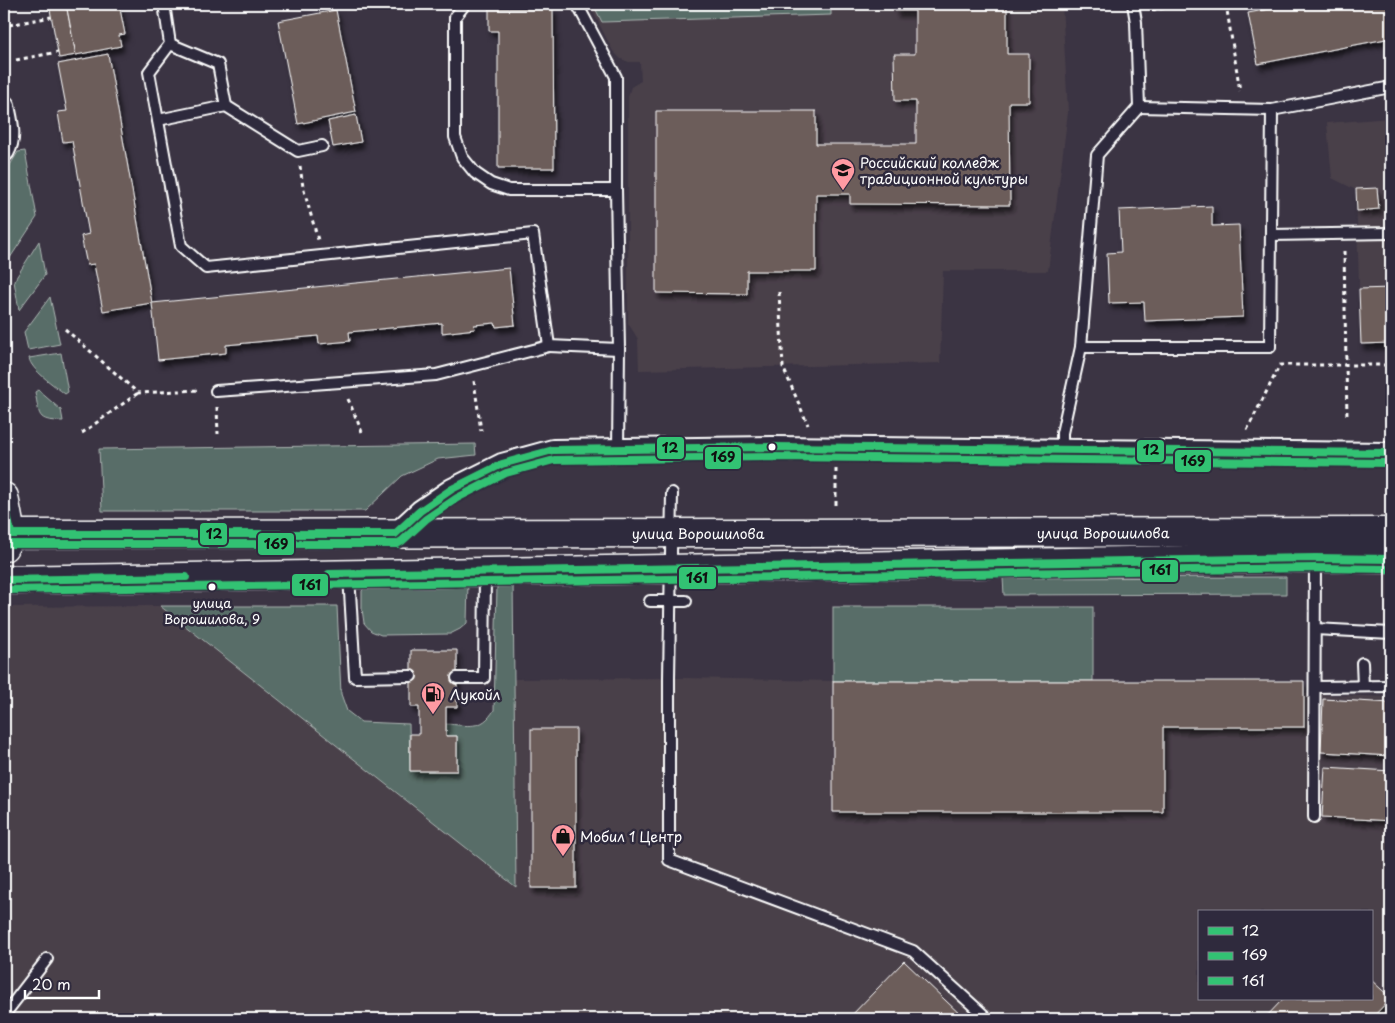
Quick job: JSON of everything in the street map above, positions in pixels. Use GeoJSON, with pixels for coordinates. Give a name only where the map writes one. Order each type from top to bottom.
{"type":"FeatureCollection","features":[{"type":"Feature","properties":{"kind":"street"},"geometry":{"type":"LineString","coordinates":[[4,106],[9,131],[7,146],[4,151]]}},
{"type":"Feature","properties":{"kind":"street"},"geometry":{"type":"LineString","coordinates":[[395,534],[420,511],[452,489],[502,464],[553,450],[773,447],[1391,453]]}},
{"type":"Feature","properties":{"kind":"street"},"geometry":{"type":"LineString","coordinates":[[4,497],[6,539]]}},
{"type":"Feature","properties":{"kind":"street","name":"улица Ворошилова"},"geometry":{"type":"LineString","coordinates":[[4,580],[671,569],[1315,545],[1391,532]]}},
{"type":"Feature","properties":{"kind":"street","name":"улица Ворошилова"},"geometry":{"type":"LineString","coordinates":[[6,539],[672,533],[1315,545],[1391,559]]}},
{"type":"Feature","properties":{"kind":"lane"},"geometry":{"type":"LineString","coordinates":[[164,4],[170,44],[149,72],[181,246],[206,268],[533,234],[549,346]]}},
{"type":"Feature","properties":{"kind":"lane"},"geometry":{"type":"LineString","coordinates":[[466,4],[455,18],[455,137],[462,158],[476,174],[491,184],[509,190],[616,190]]}},
{"type":"Feature","properties":{"kind":"lane"},"geometry":{"type":"LineString","coordinates":[[577,4],[616,77],[616,190],[620,349],[618,449]]}},
{"type":"Feature","properties":{"kind":"lane"},"geometry":{"type":"LineString","coordinates":[[1062,450],[1062,433],[1081,347],[1098,155],[1140,107],[1134,9]]}},
{"type":"Feature","properties":{"kind":"lane"},"geometry":{"type":"LineString","coordinates":[[170,44],[218,64],[226,106]]}},
{"type":"Feature","properties":{"kind":"lane"},"geometry":{"type":"LineString","coordinates":[[1140,107],[1272,110],[1391,87]]}},
{"type":"Feature","properties":{"kind":"lane"},"geometry":{"type":"LineString","coordinates":[[158,120],[226,106],[298,151],[322,146]]}},
{"type":"Feature","properties":{"kind":"lane"},"geometry":{"type":"LineString","coordinates":[[1081,347],[1270,347],[1272,110]]}},
{"type":"Feature","properties":{"kind":"lane"},"geometry":{"type":"LineString","coordinates":[[1271,235],[1391,233]]}},
{"type":"Feature","properties":{"kind":"lane"},"geometry":{"type":"LineString","coordinates":[[216,391],[436,375],[549,346],[620,349]]}},
{"type":"Feature","properties":{"kind":"lane"},"geometry":{"type":"LineString","coordinates":[[672,493],[668,678],[669,860],[913,951],[988,1019]]}},
{"type":"Feature","properties":{"kind":"lane"},"geometry":{"type":"LineString","coordinates":[[1314,817],[1315,545]]}},
{"type":"Feature","properties":{"kind":"lane"},"geometry":{"type":"LineString","coordinates":[[458,678],[484,678],[485,572]]}},
{"type":"Feature","properties":{"kind":"lane"},"geometry":{"type":"LineString","coordinates":[[349,574],[355,676],[411,676]]}},
{"type":"Feature","properties":{"kind":"lane"},"geometry":{"type":"LineString","coordinates":[[650,601],[686,601]]}},
{"type":"Feature","properties":{"kind":"lane"},"geometry":{"type":"LineString","coordinates":[[1315,629],[1391,633]]}},
{"type":"Feature","properties":{"kind":"lane"},"geometry":{"type":"LineString","coordinates":[[1362,662],[1363,686]]}},
{"type":"Feature","properties":{"kind":"lane"},"geometry":{"type":"LineString","coordinates":[[1315,687],[1391,686]]}},
{"type":"Feature","properties":{"kind":"lane"},"geometry":{"type":"LineString","coordinates":[[4,1015],[47,959]]}},
{"type":"Feature","properties":{"kind":"path"},"geometry":{"type":"LineString","coordinates":[[1134,9],[1191,4]]}},
{"type":"Feature","properties":{"kind":"path"},"geometry":{"type":"LineString","coordinates":[[1226,4],[1243,109]]}},
{"type":"Feature","properties":{"kind":"path"},"geometry":{"type":"LineString","coordinates":[[9,25],[51,17]]}},
{"type":"Feature","properties":{"kind":"path"},"geometry":{"type":"LineString","coordinates":[[16,60],[58,52]]}},
{"type":"Feature","properties":{"kind":"path"},"geometry":{"type":"LineString","coordinates":[[298,151],[304,187],[323,256]]}},
{"type":"Feature","properties":{"kind":"path"},"geometry":{"type":"LineString","coordinates":[[1344,234],[1346,418]]}},
{"type":"Feature","properties":{"kind":"path"},"geometry":{"type":"LineString","coordinates":[[779,292],[783,367],[812,432]]}},
{"type":"Feature","properties":{"kind":"path"},"geometry":{"type":"LineString","coordinates":[[65,329],[138,393]]}},
{"type":"Feature","properties":{"kind":"path"},"geometry":{"type":"LineString","coordinates":[[1244,436],[1280,365],[1391,364]]}},
{"type":"Feature","properties":{"kind":"path"},"geometry":{"type":"LineString","coordinates":[[472,366],[480,431]]}},
{"type":"Feature","properties":{"kind":"path"},"geometry":{"type":"LineString","coordinates":[[341,382],[362,432]]}},
{"type":"Feature","properties":{"kind":"path"},"geometry":{"type":"LineString","coordinates":[[82,432],[138,393],[197,390],[216,391],[218,434]]}},
{"type":"Feature","properties":{"kind":"path"},"geometry":{"type":"LineString","coordinates":[[836,463],[836,512]]}},
{"type":"Feature","properties":{"kind":"shaded area","name":"Российский колледж традиционной культуры"},"geometry":{"type":"Polygon","coordinates":[[[589,4],[1062,4],[1068,112],[1048,271],[943,271],[940,363],[639,370],[638,339],[628,323],[628,97],[631,87],[641,81],[640,62],[629,62],[621,59],[613,51],[589,4]]]}},
{"type":"Feature","properties":{"kind":"shaded area"},"geometry":{"type":"Polygon","coordinates":[[[1391,118],[1391,343],[1361,344],[1356,190],[1332,178],[1327,123],[1391,118]]]}},
{"type":"Feature","properties":{"kind":"shaded area"},"geometry":{"type":"Polygon","coordinates":[[[160,606],[515,886],[513,679],[1304,681],[1304,694],[1391,697],[1391,1019],[4,1019],[4,607],[160,606]]]}},
{"type":"Feature","properties":{"kind":"green space"},"geometry":{"type":"Polygon","coordinates":[[[593,4],[831,4],[831,15],[602,22],[593,4]]]}},
{"type":"Feature","properties":{"kind":"green space"},"geometry":{"type":"Polygon","coordinates":[[[25,151],[37,217],[4,267],[4,175],[18,152],[25,151]]]}},
{"type":"Feature","properties":{"kind":"green space"},"geometry":{"type":"Polygon","coordinates":[[[39,241],[45,275],[19,310],[14,281],[39,241]]]}},
{"type":"Feature","properties":{"kind":"green space"},"geometry":{"type":"Polygon","coordinates":[[[50,297],[60,344],[28,350],[24,332],[50,297]]]}},
{"type":"Feature","properties":{"kind":"green space"},"geometry":{"type":"Polygon","coordinates":[[[61,353],[68,392],[65,394],[38,372],[29,358],[61,353]]]}},
{"type":"Feature","properties":{"kind":"green space"},"geometry":{"type":"Polygon","coordinates":[[[38,390],[61,410],[63,421],[48,420],[41,416],[35,392],[38,390]]]}},
{"type":"Feature","properties":{"kind":"green space"},"geometry":{"type":"Polygon","coordinates":[[[475,444],[476,455],[438,459],[402,476],[365,511],[102,511],[99,449],[475,444]]]}},
{"type":"Feature","properties":{"kind":"green space"},"geometry":{"type":"Polygon","coordinates":[[[1286,577],[1286,594],[1004,595],[1003,578],[1286,577]]]}},
{"type":"Feature","properties":{"kind":"green space"},"geometry":{"type":"Polygon","coordinates":[[[513,578],[516,887],[160,606],[337,606],[341,694],[347,711],[361,722],[409,724],[410,771],[457,771],[457,736],[446,736],[446,724],[467,726],[479,724],[489,717],[494,710],[497,587],[499,580],[513,578]]]}},
{"type":"Feature","properties":{"kind":"green space"},"geometry":{"type":"Polygon","coordinates":[[[468,582],[467,623],[450,634],[381,635],[371,631],[364,623],[362,591],[368,583],[468,582]]]}},
{"type":"Feature","properties":{"kind":"green space"},"geometry":{"type":"Polygon","coordinates":[[[833,607],[1093,607],[1093,681],[833,681],[833,607]]]}},
{"type":"Feature","properties":{"kind":"building"},"geometry":{"type":"Polygon","coordinates":[[[49,4],[66,4],[76,55],[59,58],[49,4]]]}},
{"type":"Feature","properties":{"kind":"building"},"geometry":{"type":"Polygon","coordinates":[[[66,4],[119,4],[125,34],[119,35],[121,46],[76,55],[66,4]]]}},
{"type":"Feature","properties":{"kind":"building"},"geometry":{"type":"Polygon","coordinates":[[[895,4],[1007,4],[1007,54],[1029,54],[1029,102],[1009,102],[1010,205],[850,204],[850,194],[816,194],[816,271],[747,271],[747,294],[656,293],[656,111],[816,111],[816,144],[916,144],[916,101],[895,101],[894,54],[915,54],[915,11],[895,11],[895,4]]]}},
{"type":"Feature","properties":{"kind":"building"},"geometry":{"type":"Polygon","coordinates":[[[1297,4],[1391,4],[1391,38],[1258,64],[1248,13],[1297,4]]]}},
{"type":"Feature","properties":{"kind":"building"},"geometry":{"type":"Polygon","coordinates":[[[489,8],[553,8],[554,168],[498,168],[498,31],[489,31],[489,8]]]}},
{"type":"Feature","properties":{"kind":"building"},"geometry":{"type":"Polygon","coordinates":[[[336,10],[356,112],[298,124],[278,21],[336,10]]]}},
{"type":"Feature","properties":{"kind":"building"},"geometry":{"type":"Polygon","coordinates":[[[108,54],[152,303],[103,311],[94,264],[87,265],[81,236],[89,234],[72,141],[63,142],[58,112],[67,111],[58,64],[108,54]]]}},
{"type":"Feature","properties":{"kind":"building"},"geometry":{"type":"Polygon","coordinates":[[[356,115],[361,142],[333,147],[328,121],[356,115]]]}},
{"type":"Feature","properties":{"kind":"building"},"geometry":{"type":"Polygon","coordinates":[[[1377,188],[1379,209],[1357,211],[1356,189],[1377,188]]]}},
{"type":"Feature","properties":{"kind":"building"},"geometry":{"type":"Polygon","coordinates":[[[1212,206],[1212,226],[1239,225],[1243,317],[1145,321],[1144,302],[1109,303],[1107,253],[1121,252],[1119,210],[1212,206]]]}},
{"type":"Feature","properties":{"kind":"building"},"geometry":{"type":"Polygon","coordinates":[[[509,268],[515,325],[496,327],[495,323],[474,325],[475,329],[442,333],[442,323],[349,332],[350,341],[319,344],[318,336],[226,345],[226,353],[158,360],[152,303],[509,268]]]}},
{"type":"Feature","properties":{"kind":"building"},"geometry":{"type":"Polygon","coordinates":[[[1391,288],[1391,343],[1361,344],[1359,289],[1391,288]]]}},
{"type":"Feature","properties":{"kind":"building","name":"Лукойл"},"geometry":{"type":"Polygon","coordinates":[[[411,650],[457,650],[457,707],[446,707],[446,736],[457,736],[457,771],[410,771],[410,734],[419,734],[419,707],[411,707],[411,650]]]}},
{"type":"Feature","properties":{"kind":"building"},"geometry":{"type":"Polygon","coordinates":[[[833,681],[1304,681],[1304,727],[1163,727],[1163,812],[833,812],[833,681]]]}},
{"type":"Feature","properties":{"kind":"building"},"geometry":{"type":"Polygon","coordinates":[[[1323,699],[1391,703],[1391,756],[1321,752],[1323,699]]]}},
{"type":"Feature","properties":{"kind":"building"},"geometry":{"type":"Polygon","coordinates":[[[531,729],[576,729],[576,888],[531,888],[531,729]]]}},
{"type":"Feature","properties":{"kind":"building"},"geometry":{"type":"Polygon","coordinates":[[[1325,767],[1391,771],[1391,821],[1322,817],[1325,767]]]}},
{"type":"Feature","properties":{"kind":"building"},"geometry":{"type":"Polygon","coordinates":[[[904,961],[965,1019],[848,1019],[904,961]]]}},
{"type":"Feature","properties":{"kind":"building"},"geometry":{"type":"Polygon","coordinates":[[[1372,981],[1391,998],[1371,1019],[1264,1019],[1282,1000],[1372,1000],[1372,981]]]}},
{"type":"Feature","properties":{"kind":"transit line","name":"12"},"geometry":{"type":"LineString","coordinates":[[4,497],[11,534],[395,534],[420,511],[452,489],[502,464],[553,450],[773,447],[1391,453]]}},
{"type":"Feature","properties":{"kind":"transit line","name":"169"},"geometry":{"type":"LineString","coordinates":[[4,541],[11,544],[397,544],[426,519],[457,498],[506,473],[554,460],[773,457],[1391,463]]}},
{"type":"Feature","properties":{"kind":"transit line","name":"12"},"geometry":{"type":"LineString","coordinates":[[329,574],[1315,558],[1391,559]]}},
{"type":"Feature","properties":{"kind":"transit line","name":"161"},"geometry":{"type":"LineString","coordinates":[[4,590],[1315,568],[1391,569]]}},
{"type":"Feature","properties":{"kind":"transit line","name":"12"},"geometry":{"type":"LineString","coordinates":[[4,580],[186,577]]}},
{"type":"Feature","properties":{"kind":"place","name":"Российский колледж традиционной культуры"},"geometry":{"type":"Point","coordinates":[843,191]}},
{"type":"Feature","properties":{"kind":"place","name":"улица Ворошилова, 9"},"geometry":{"type":"Point","coordinates":[212,587]}},
{"type":"Feature","properties":{"kind":"place","name":"Лукойл"},"geometry":{"type":"Point","coordinates":[433,715]}},
{"type":"Feature","properties":{"kind":"place","name":"Мобил 1 Центр"},"geometry":{"type":"Point","coordinates":[563,857]}}]}
